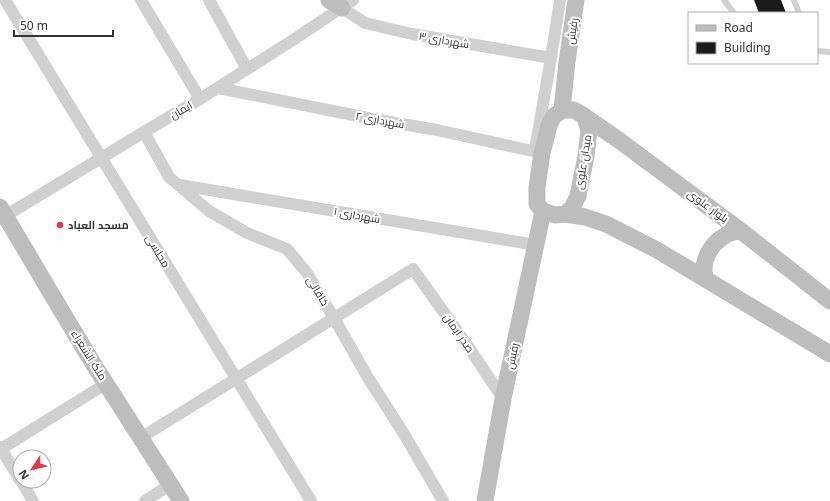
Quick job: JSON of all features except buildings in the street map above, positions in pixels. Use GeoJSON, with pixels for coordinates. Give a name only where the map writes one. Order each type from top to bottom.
{"type":"FeatureCollection","features":[{"type":"Feature","properties":{"kind":"main road","name":"رفیش"},"geometry":{"type":"LineString","coordinates":[[562,110],[576,0]]}},
{"type":"Feature","properties":{"kind":"main road"},"geometry":{"type":"LineString","coordinates":[[584,116],[574,110],[562,110],[553,117],[549,126],[538,152],[537,204],[543,211],[555,215],[565,214],[585,217],[606,224],[657,250],[830,354]]}},
{"type":"Feature","properties":{"kind":"main road","name":"میدان علوی"},"geometry":{"type":"LineString","coordinates":[[565,214],[572,208],[578,196],[586,156],[589,130],[584,116]]}},
{"type":"Feature","properties":{"kind":"main road","name":"بلوار علوی"},"geometry":{"type":"LineString","coordinates":[[584,116],[741,230],[830,301]]}},
{"type":"Feature","properties":{"kind":"main road","name":"رفیش"},"geometry":{"type":"LineString","coordinates":[[485,501],[503,400],[543,211]]}},
{"type":"Feature","properties":{"kind":"main road","name":"ملک الشعراء"},"geometry":{"type":"LineString","coordinates":[[2,214],[182,501]]}},
{"type":"Feature","properties":{"kind":"main road"},"geometry":{"type":"LineString","coordinates":[[706,279],[704,270],[706,258],[712,248],[719,239],[730,233],[741,230]]}},
{"type":"Feature","properties":{"kind":"street","name":"مجلسی"},"geometry":{"type":"LineString","coordinates":[[5,0],[311,501]]}},
{"type":"Feature","properties":{"kind":"street"},"geometry":{"type":"LineString","coordinates":[[141,0],[200,99]]}},
{"type":"Feature","properties":{"kind":"street"},"geometry":{"type":"LineString","coordinates":[[209,0],[247,69]]}},
{"type":"Feature","properties":{"kind":"street"},"geometry":{"type":"LineString","coordinates":[[538,152],[560,0]]}},
{"type":"Feature","properties":{"kind":"street","name":"ایمان"},"geometry":{"type":"LineString","coordinates":[[2,214],[101,158],[218,88],[341,3]]}},
{"type":"Feature","properties":{"kind":"street","name":"شهرداری ۳"},"geometry":{"type":"LineString","coordinates":[[341,3],[366,23],[412,34],[551,58]]}},
{"type":"Feature","properties":{"kind":"street","name":"شهرداری ۲"},"geometry":{"type":"LineString","coordinates":[[218,88],[436,130],[538,152]]}},
{"type":"Feature","properties":{"kind":"street","name":"خاقانی"},"geometry":{"type":"LineString","coordinates":[[144,132],[169,176],[178,185],[209,211],[247,233],[287,249],[307,273],[367,376],[404,434],[443,501]]}},
{"type":"Feature","properties":{"kind":"street","name":"شهرداری ۱"},"geometry":{"type":"LineString","coordinates":[[178,185],[536,245]]}},
{"type":"Feature","properties":{"kind":"street","name":"صدر ایمان"},"geometry":{"type":"LineString","coordinates":[[334,318],[413,269],[470,349],[503,400]]}},
{"type":"Feature","properties":{"kind":"street"},"geometry":{"type":"LineString","coordinates":[[142,437],[334,318]]}},
{"type":"Feature","properties":{"kind":"street"},"geometry":{"type":"LineString","coordinates":[[12,467],[1,448],[107,383]]}},
{"type":"Feature","properties":{"kind":"street"},"geometry":{"type":"LineString","coordinates":[[145,501],[171,484]]}},
{"type":"Feature","properties":{"kind":"street"},"geometry":{"type":"LineString","coordinates":[[26,489],[33,501]]}},
{"type":"Feature","properties":{"kind":"lane"},"geometry":{"type":"LineString","coordinates":[[724,0],[733,12]]}},
{"type":"Feature","properties":{"kind":"lane"},"geometry":{"type":"LineString","coordinates":[[794,0],[799,12]]}},
{"type":"Feature","properties":{"kind":"lane"},"geometry":{"type":"LineString","coordinates":[[818,51],[830,52]]}},
{"type":"Feature","properties":{"kind":"place","name":"مسجد العباد"},"geometry":{"type":"Point","coordinates":[60,225]}}]}
